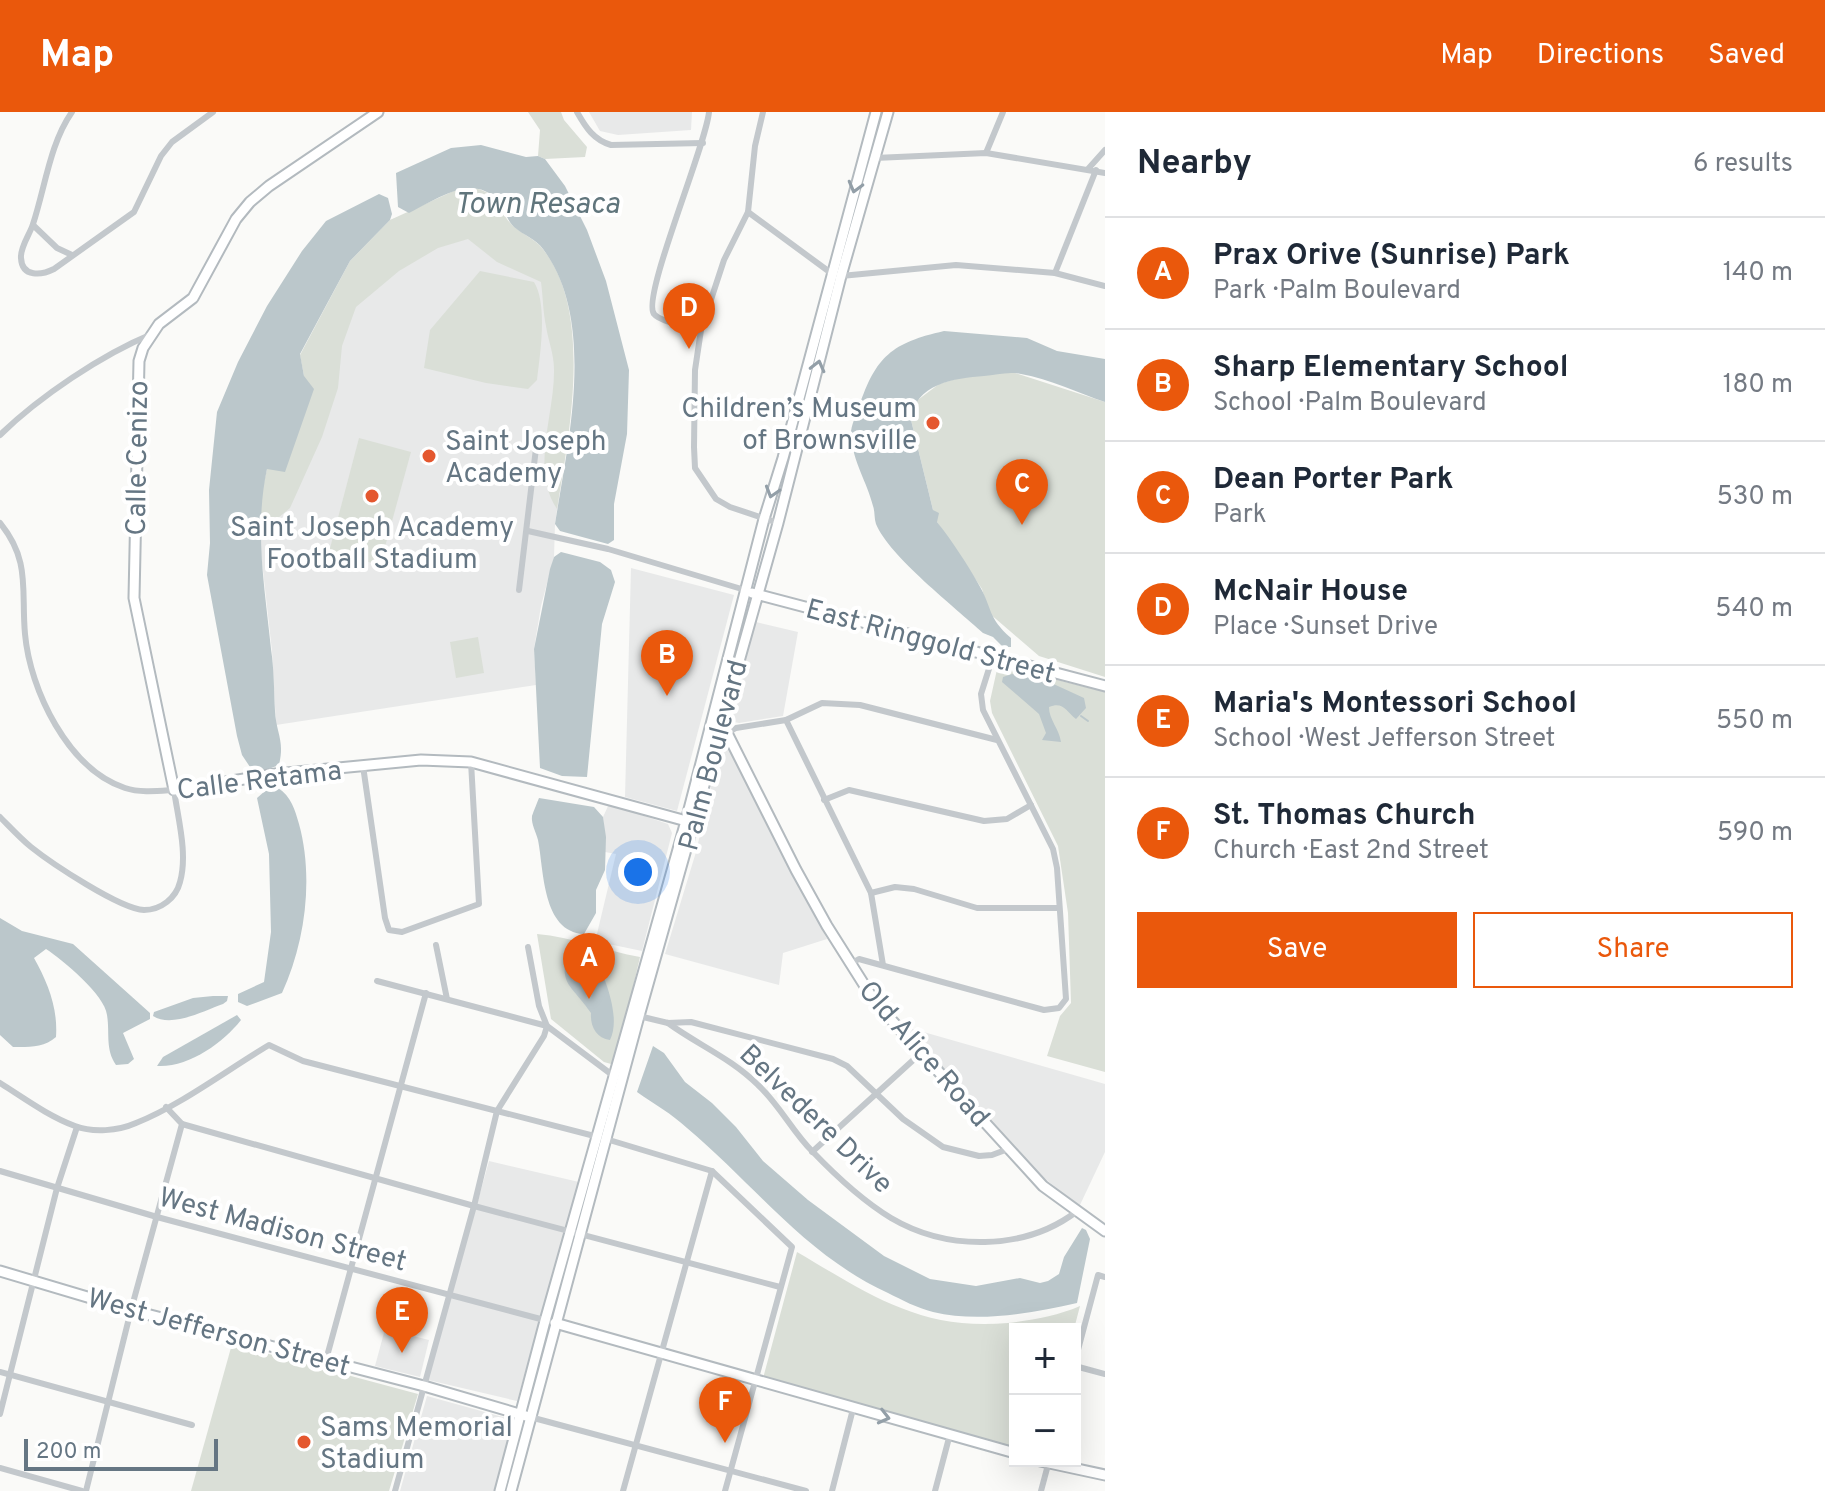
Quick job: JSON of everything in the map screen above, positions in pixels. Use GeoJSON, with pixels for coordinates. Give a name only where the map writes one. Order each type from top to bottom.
{"type":"FeatureCollection","features":[{"type":"Feature","properties":{"kind":"main road","name":"Calle Cenizo"},"geometry":{"type":"LineString","coordinates":[[174,790],[134,598],[137,374],[143,348],[170,313],[193,298],[236,219],[250,202],[378,112]]}},
{"type":"Feature","properties":{"kind":"main road","name":"Palm Boulevard"},"geometry":{"type":"LineString","coordinates":[[511,1491],[550,1322],[690,822],[778,523],[876,112]]}},
{"type":"Feature","properties":{"kind":"main road","name":"Palm Boulevard"},"geometry":{"type":"LineString","coordinates":[[718,730],[745,590],[764,519],[836,274],[888,112]]}},
{"type":"Feature","properties":{"kind":"main road","name":"East Ringgold Street"},"geometry":{"type":"LineString","coordinates":[[745,590],[1105,686]]}},
{"type":"Feature","properties":{"kind":"main road","name":"Old Alice Road"},"geometry":{"type":"LineString","coordinates":[[718,730],[850,964],[875,1002],[1043,1186],[1105,1231]]}},
{"type":"Feature","properties":{"kind":"main road","name":"Calle Retama"},"geometry":{"type":"LineString","coordinates":[[174,790],[276,774],[421,760],[471,762],[690,822]]}},
{"type":"Feature","properties":{"kind":"main road","name":"Palm Boulevard"},"geometry":{"type":"LineString","coordinates":[[618,1078],[639,1016],[690,822]]}},
{"type":"Feature","properties":{"kind":"main road","name":"West Jefferson Street"},"geometry":{"type":"LineString","coordinates":[[0,1271],[131,1310],[424,1386],[526,1416]]}},
{"type":"Feature","properties":{"kind":"main road"},"geometry":{"type":"LineString","coordinates":[[550,1322],[1009,1451]]}},
{"type":"Feature","properties":{"kind":"main road","name":"Palm Boulevard"},"geometry":{"type":"LineString","coordinates":[[500,1491],[526,1416]]}},
{"type":"Feature","properties":{"kind":"main road"},"geometry":{"type":"LineString","coordinates":[[1068,1467],[1105,1475]]}},
{"type":"Feature","properties":{"kind":"street"},"geometry":{"type":"LineString","coordinates":[[72,112],[56,147],[33,225],[20,256],[22,265],[29,273],[40,275],[54,269],[124,222],[134,212],[161,156],[172,142],[213,112]]}},
{"type":"Feature","properties":{"kind":"street"},"geometry":{"type":"LineString","coordinates":[[577,112],[584,126],[599,141],[611,145],[703,143]]}},
{"type":"Feature","properties":{"kind":"street"},"geometry":{"type":"LineString","coordinates":[[701,330],[659,318],[651,309],[651,299],[656,274],[703,143],[709,112]]}},
{"type":"Feature","properties":{"kind":"street"},"geometry":{"type":"LineString","coordinates":[[763,112],[755,146],[748,212],[724,260],[701,330],[695,370],[695,468],[716,499],[730,507],[778,523]]}},
{"type":"Feature","properties":{"kind":"street"},"geometry":{"type":"LineString","coordinates":[[986,153],[1003,112]]}},
{"type":"Feature","properties":{"kind":"street"},"geometry":{"type":"LineString","coordinates":[[1055,273],[1092,170],[1105,150]]}},
{"type":"Feature","properties":{"kind":"street"},"geometry":{"type":"LineString","coordinates":[[863,157],[986,153],[1105,173]]}},
{"type":"Feature","properties":{"kind":"street"},"geometry":{"type":"LineString","coordinates":[[748,212],[836,274],[956,265],[1055,273],[1105,286]]}},
{"type":"Feature","properties":{"kind":"street"},"geometry":{"type":"LineString","coordinates":[[33,225],[57,248],[72,255]]}},
{"type":"Feature","properties":{"kind":"street"},"geometry":{"type":"LineString","coordinates":[[0,435],[42,401],[121,347],[152,334]]}},
{"type":"Feature","properties":{"kind":"street"},"geometry":{"type":"LineString","coordinates":[[519,590],[537,440]]}},
{"type":"Feature","properties":{"kind":"street","name":"Calle Retama"},"geometry":{"type":"LineString","coordinates":[[0,523],[10,535],[21,558],[30,664],[58,729],[72,750],[110,782],[128,789],[174,790]]}},
{"type":"Feature","properties":{"kind":"street"},"geometry":{"type":"LineString","coordinates":[[528,531],[608,549],[745,590]]}},
{"type":"Feature","properties":{"kind":"street"},"geometry":{"type":"LineString","coordinates":[[850,964],[859,959],[1044,1010],[1059,1008],[1066,999],[1053,849],[983,710],[981,694],[993,656]]}},
{"type":"Feature","properties":{"kind":"street"},"geometry":{"type":"LineString","coordinates":[[718,730],[786,720],[822,703],[860,705],[997,740]]}},
{"type":"Feature","properties":{"kind":"street"},"geometry":{"type":"LineString","coordinates":[[786,720],[871,893],[883,965]]}},
{"type":"Feature","properties":{"kind":"street"},"geometry":{"type":"LineString","coordinates":[[363,766],[385,918],[389,930],[402,932],[479,904],[471,762]]}},
{"type":"Feature","properties":{"kind":"street","name":"Calle Cenizo"},"geometry":{"type":"LineString","coordinates":[[0,817],[32,847],[112,898],[142,910],[155,908],[169,901],[179,886],[184,865],[174,790]]}},
{"type":"Feature","properties":{"kind":"street"},"geometry":{"type":"LineString","coordinates":[[824,800],[849,790],[984,821],[1007,819],[1031,805]]}},
{"type":"Feature","properties":{"kind":"street"},"geometry":{"type":"LineString","coordinates":[[871,893],[895,887],[914,889],[977,908],[1059,908]]}},
{"type":"Feature","properties":{"kind":"street"},"geometry":{"type":"LineString","coordinates":[[436,945],[447,999]]}},
{"type":"Feature","properties":{"kind":"street"},"geometry":{"type":"LineString","coordinates":[[395,1491],[474,1206],[497,1111],[544,1036],[547,1026],[539,1006],[528,947]]}},
{"type":"Feature","properties":{"kind":"street"},"geometry":{"type":"LineString","coordinates":[[377,981],[547,1026],[618,1078]]}},
{"type":"Feature","properties":{"kind":"street"},"geometry":{"type":"LineString","coordinates":[[326,1360],[426,993]]}},
{"type":"Feature","properties":{"kind":"street"},"geometry":{"type":"LineString","coordinates":[[639,1016],[668,1023],[691,1022],[833,1059],[859,1075],[903,1119],[943,1147],[979,1156],[1008,1149]]}},
{"type":"Feature","properties":{"kind":"street","name":"Belvedere Drive"},"geometry":{"type":"LineString","coordinates":[[668,1023],[729,1060],[759,1085],[812,1152],[862,1197],[891,1218],[956,1241],[1013,1240],[1044,1229],[1076,1212]]}},
{"type":"Feature","properties":{"kind":"street"},"geometry":{"type":"LineString","coordinates":[[0,1083],[77,1127],[116,1129],[135,1124],[166,1107],[269,1045],[303,1061],[602,1138],[712,1171],[792,1247],[725,1491]]}},
{"type":"Feature","properties":{"kind":"street"},"geometry":{"type":"LineString","coordinates":[[812,1152],[921,1053]]}},
{"type":"Feature","properties":{"kind":"street"},"geometry":{"type":"LineString","coordinates":[[166,1107],[182,1124],[780,1287]]}},
{"type":"Feature","properties":{"kind":"street"},"geometry":{"type":"LineString","coordinates":[[0,1468],[84,1491],[182,1124]]}},
{"type":"Feature","properties":{"kind":"street"},"geometry":{"type":"LineString","coordinates":[[0,1414],[57,1188],[77,1127]]}},
{"type":"Feature","properties":{"kind":"street","name":"West Madison Street"},"geometry":{"type":"LineString","coordinates":[[0,1171],[350,1270],[550,1322]]}},
{"type":"Feature","properties":{"kind":"street"},"geometry":{"type":"LineString","coordinates":[[623,1491],[712,1171]]}},
{"type":"Feature","properties":{"kind":"street"},"geometry":{"type":"LineString","coordinates":[[1081,1340],[1098,1275],[1105,1277]]}},
{"type":"Feature","properties":{"kind":"street"},"geometry":{"type":"LineString","coordinates":[[1081,1365],[1105,1374]]}},
{"type":"Feature","properties":{"kind":"street"},"geometry":{"type":"LineString","coordinates":[[0,1372],[192,1425]]}},
{"type":"Feature","properties":{"kind":"street"},"geometry":{"type":"LineString","coordinates":[[832,1491],[853,1409]]}},
{"type":"Feature","properties":{"kind":"street"},"geometry":{"type":"LineString","coordinates":[[526,1416],[806,1491]]}},
{"type":"Feature","properties":{"kind":"street"},"geometry":{"type":"LineString","coordinates":[[935,1491],[950,1434]]}},
{"type":"Feature","properties":{"kind":"street"},"geometry":{"type":"LineString","coordinates":[[1041,1491],[1044,1467]]}},
{"type":"Feature","properties":{"kind":"shaded area"},"geometry":{"type":"Polygon","coordinates":[[[528,112],[561,112],[587,147],[585,157],[545,159],[538,156],[540,130],[528,112]]]}},
{"type":"Feature","properties":{"kind":"shaded area"},"geometry":{"type":"Polygon","coordinates":[[[589,112],[692,112],[691,130],[618,135],[600,131],[589,112]]]}},
{"type":"Feature","properties":{"kind":"shaded area"},"geometry":{"type":"Polygon","coordinates":[[[471,187],[495,198],[513,226],[542,248],[558,274],[568,305],[574,374],[557,509],[545,477],[544,459],[554,369],[541,282],[497,262],[468,239],[438,248],[399,271],[356,307],[342,346],[338,388],[322,437],[290,508],[260,533],[261,495],[267,469],[304,376],[300,355],[350,261],[390,220],[458,189],[471,187]]]}},
{"type":"Feature","properties":{"kind":"shaded area","name":"Saint Joseph Academy"},"geometry":{"type":"Polygon","coordinates":[[[409,213],[549,258],[562,476],[554,557],[534,649],[536,685],[276,725],[272,651],[260,544],[261,495],[390,220],[409,213]]]}},
{"type":"Feature","properties":{"kind":"shaded area"},"geometry":{"type":"Polygon","coordinates":[[[480,271],[534,282],[541,303],[542,330],[537,380],[528,389],[486,383],[424,368],[430,330],[480,271]]]}},
{"type":"Feature","properties":{"kind":"shaded area"},"geometry":{"type":"Polygon","coordinates":[[[1012,372],[1105,402],[1105,677],[1039,656],[989,613],[982,589],[937,522],[933,510],[911,420],[915,402],[939,384],[962,377],[1012,372]]]}},
{"type":"Feature","properties":{"kind":"shaded area"},"geometry":{"type":"Polygon","coordinates":[[[359,438],[411,452],[380,565],[329,552],[359,438]]]}},
{"type":"Feature","properties":{"kind":"shaded area"},"geometry":{"type":"Polygon","coordinates":[[[631,568],[734,595],[677,811],[625,797],[631,568]]]}},
{"type":"Feature","properties":{"kind":"shaded area"},"geometry":{"type":"Polygon","coordinates":[[[756,622],[798,632],[783,716],[739,723],[729,721],[756,622]]]}},
{"type":"Feature","properties":{"kind":"shaded area"},"geometry":{"type":"Polygon","coordinates":[[[478,637],[484,673],[456,678],[450,642],[478,637]]]}},
{"type":"Feature","properties":{"kind":"shaded area"},"geometry":{"type":"Polygon","coordinates":[[[998,665],[1105,692],[1105,1072],[1047,1056],[1060,1016],[1071,1003],[1068,913],[1058,846],[992,713],[990,701],[998,665]]]}},
{"type":"Feature","properties":{"kind":"shaded area"},"geometry":{"type":"Polygon","coordinates":[[[722,739],[727,742],[827,939],[783,953],[779,985],[665,954],[696,852],[722,739]]]}},
{"type":"Feature","properties":{"kind":"shaded area"},"geometry":{"type":"Polygon","coordinates":[[[609,804],[668,824],[672,833],[642,951],[599,942],[596,938],[616,854],[605,852],[603,817],[609,804]]]}},
{"type":"Feature","properties":{"kind":"shaded area"},"geometry":{"type":"Polygon","coordinates":[[[537,934],[640,957],[616,1061],[611,1064],[604,1062],[551,1019],[537,934]]]}},
{"type":"Feature","properties":{"kind":"shaded area"},"geometry":{"type":"Polygon","coordinates":[[[913,1029],[1105,1084],[1105,1152],[1079,1207],[1024,1161],[907,1031],[913,1029]]]}},
{"type":"Feature","properties":{"kind":"shaded area"},"geometry":{"type":"Polygon","coordinates":[[[489,1161],[579,1182],[517,1401],[428,1380],[489,1161]]]}},
{"type":"Feature","properties":{"kind":"shaded area"},"geometry":{"type":"Polygon","coordinates":[[[797,1252],[896,1306],[948,1321],[1008,1323],[1045,1317],[1080,1306],[1076,1323],[1009,1323],[1009,1448],[762,1382],[797,1252]]]}},
{"type":"Feature","properties":{"kind":"shaded area"},"geometry":{"type":"Polygon","coordinates":[[[385,1329],[429,1340],[420,1377],[375,1366],[385,1329]]]}},
{"type":"Feature","properties":{"kind":"shaded area","name":"Sams Memorial Stadium"},"geometry":{"type":"Polygon","coordinates":[[[232,1344],[418,1394],[389,1491],[191,1491],[232,1344]]]}},
{"type":"Feature","properties":{"kind":"shaded area"},"geometry":{"type":"Polygon","coordinates":[[[427,1396],[514,1420],[494,1491],[400,1491],[427,1396]]]}},
{"type":"Feature","properties":{"kind":"water","name":"Town Resaca"},"geometry":{"type":"Polygon","coordinates":[[[481,145],[545,159],[565,186],[587,230],[606,281],[629,370],[627,434],[614,504],[614,540],[608,544],[560,531],[555,524],[571,420],[574,346],[560,278],[543,249],[514,227],[498,201],[477,189],[454,191],[409,213],[398,207],[396,173],[451,148],[481,145]]]}},
{"type":"Feature","properties":{"kind":"water"},"geometry":{"type":"Polygon","coordinates":[[[379,194],[388,198],[392,214],[390,220],[350,261],[300,354],[304,376],[314,389],[285,472],[267,469],[261,514],[262,559],[281,749],[279,765],[266,770],[250,767],[242,755],[237,736],[207,575],[209,490],[217,412],[267,306],[302,251],[326,221],[379,194]]]}},
{"type":"Feature","properties":{"kind":"water"},"geometry":{"type":"Polygon","coordinates":[[[944,331],[1027,338],[1057,351],[1105,359],[1105,402],[1043,379],[1012,373],[949,381],[928,391],[914,408],[911,420],[933,510],[939,513],[937,522],[974,577],[994,618],[1011,638],[1011,647],[1003,647],[993,637],[983,633],[894,551],[876,524],[874,508],[852,445],[851,433],[865,390],[888,354],[911,341],[944,331]]]}},
{"type":"Feature","properties":{"kind":"water"},"geometry":{"type":"Polygon","coordinates":[[[561,552],[600,562],[611,570],[615,582],[602,624],[587,777],[562,776],[540,768],[534,649],[550,569],[554,557],[561,552]]]}},
{"type":"Feature","properties":{"kind":"water"},"geometry":{"type":"Polygon","coordinates":[[[1012,674],[1047,681],[1084,698],[1086,708],[1076,719],[1061,706],[1049,707],[1061,742],[1042,740],[1046,733],[1039,714],[1002,682],[1003,677],[1012,674]]]}},
{"type":"Feature","properties":{"kind":"water"},"geometry":{"type":"Polygon","coordinates":[[[278,788],[294,809],[304,845],[305,910],[296,953],[282,993],[247,1006],[238,1002],[238,994],[264,982],[271,932],[269,854],[257,798],[265,791],[278,788]]]}},
{"type":"Feature","properties":{"kind":"water"},"geometry":{"type":"Polygon","coordinates":[[[539,798],[594,807],[603,817],[605,870],[596,890],[596,913],[584,934],[570,931],[560,923],[548,898],[532,819],[539,798]]]}},
{"type":"Feature","properties":{"kind":"water"},"geometry":{"type":"Polygon","coordinates":[[[0,918],[22,931],[73,944],[150,1013],[150,1019],[123,1033],[134,1059],[128,1064],[116,1065],[109,1047],[105,1007],[82,979],[46,949],[34,958],[51,996],[56,1037],[41,1045],[13,1047],[0,1035],[0,918]]]}},
{"type":"Feature","properties":{"kind":"water"},"geometry":{"type":"Polygon","coordinates":[[[570,943],[592,950],[601,970],[614,1019],[610,1040],[595,1031],[591,1013],[567,982],[565,968],[570,943]]]}},
{"type":"Feature","properties":{"kind":"water"},"geometry":{"type":"Polygon","coordinates":[[[228,996],[223,1004],[188,1017],[169,1020],[153,1016],[154,1012],[193,998],[228,996]]]}},
{"type":"Feature","properties":{"kind":"water"},"geometry":{"type":"Polygon","coordinates":[[[237,1015],[241,1020],[215,1045],[181,1063],[157,1066],[163,1057],[237,1015]]]}},
{"type":"Feature","properties":{"kind":"water"},"geometry":{"type":"Polygon","coordinates":[[[653,1046],[664,1053],[685,1082],[736,1127],[763,1161],[808,1200],[884,1256],[930,1279],[976,1286],[1020,1278],[1040,1283],[1048,1281],[1059,1274],[1064,1257],[1082,1228],[1086,1230],[1090,1239],[1077,1303],[987,1317],[951,1315],[915,1306],[858,1277],[806,1239],[681,1123],[637,1092],[653,1046]]]}},
{"type":"Feature","properties":{"kind":"waterway"},"geometry":{"type":"LineString","coordinates":[[1081,716],[1088,721]]}},
{"type":"Feature","properties":{"kind":"place","name":"McNair House"},"geometry":{"type":"Point","coordinates":[689,349]}},
{"type":"Feature","properties":{"kind":"place","name":"Children’s Museum of Brownsville"},"geometry":{"type":"Point","coordinates":[933,423]}},
{"type":"Feature","properties":{"kind":"place","name":"Saint Joseph Academy"},"geometry":{"type":"Point","coordinates":[429,456]}},
{"type":"Feature","properties":{"kind":"place","name":"Saint Joseph Academy Football Stadium"},"geometry":{"type":"Point","coordinates":[372,496]}},
{"type":"Feature","properties":{"kind":"place","name":"Dean Porter Park"},"geometry":{"type":"Point","coordinates":[1022,525]}},
{"type":"Feature","properties":{"kind":"place","name":"Sharp Elementary School"},"geometry":{"type":"Point","coordinates":[667,696]}},
{"type":"Feature","properties":{"kind":"place","name":"Prax Orive (Sunrise) Park"},"geometry":{"type":"Point","coordinates":[589,999]}},
{"type":"Feature","properties":{"kind":"place","name":"Maria's Montessori School"},"geometry":{"type":"Point","coordinates":[402,1353]}},
{"type":"Feature","properties":{"kind":"place","name":"Sams Memorial Stadium"},"geometry":{"type":"Point","coordinates":[304,1442]}},
{"type":"Feature","properties":{"kind":"place","name":"St. Thomas Church"},"geometry":{"type":"Point","coordinates":[725,1443]}}]}
